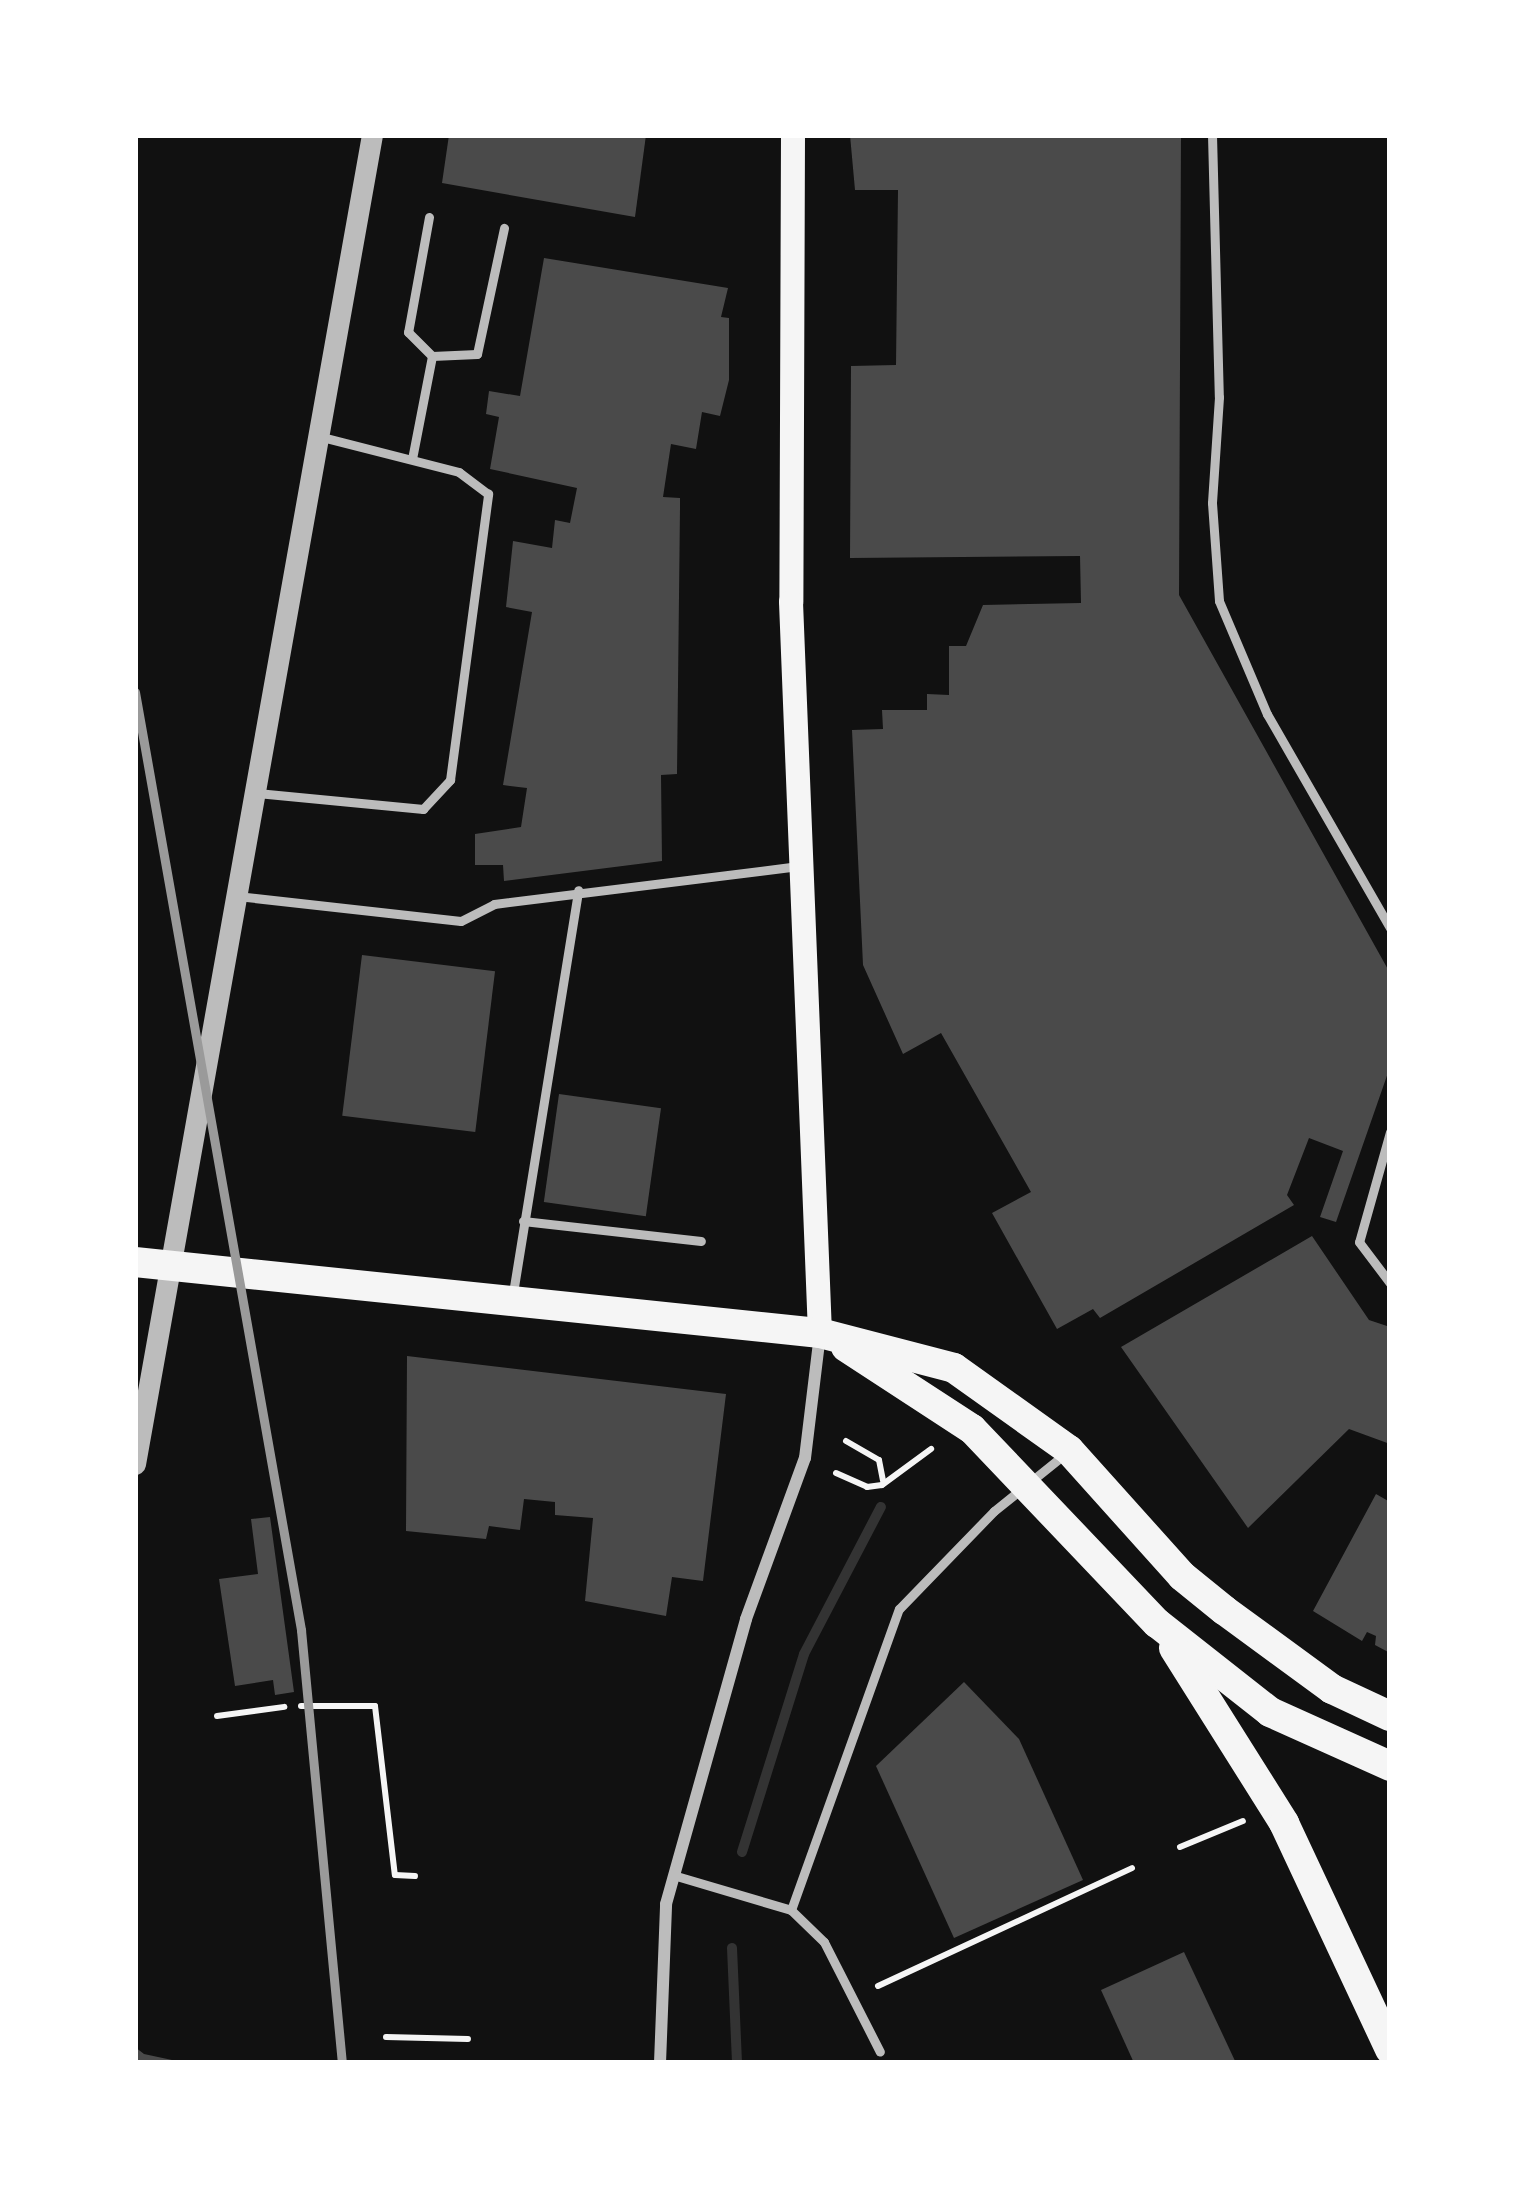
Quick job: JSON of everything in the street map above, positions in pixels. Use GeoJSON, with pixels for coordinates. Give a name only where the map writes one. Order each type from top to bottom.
{"type":"FeatureCollection","features":[{"type":"Feature","properties":{"kind":"highway"},"geometry":{"type":"LineString","coordinates":[[135,1262],[820,1333],[954,1368],[1069,1450],[1182,1576],[1332,1689],[1390,1716]]}},
{"type":"Feature","properties":{"kind":"highway"},"geometry":{"type":"LineString","coordinates":[[820,1333],[905,1379],[971,1430],[1157,1623],[1285,1723],[1390,1766]]}},
{"type":"Feature","properties":{"kind":"highway"},"geometry":{"type":"LineString","coordinates":[[1157,1623],[1283,1823],[1390,2049]]}},
{"type":"Feature","properties":{"kind":"main road"},"geometry":{"type":"LineString","coordinates":[[793,135],[797,866],[820,1333]]}},
{"type":"Feature","properties":{"kind":"street"},"geometry":{"type":"LineString","coordinates":[[135,1464],[322,437],[372,135]]}},
{"type":"Feature","properties":{"kind":"street"},"geometry":{"type":"LineString","coordinates":[[660,2063],[661,1956],[673,1875],[746,1619],[806,1458],[820,1333]]}},
{"type":"Feature","properties":{"kind":"lane"},"geometry":{"type":"LineString","coordinates":[[1212,135],[1219,602],[1267,714],[1390,928]]}},
{"type":"Feature","properties":{"kind":"lane"},"geometry":{"type":"LineString","coordinates":[[429,217],[408,332],[432,356],[477,354],[504,228]]}},
{"type":"Feature","properties":{"kind":"lane"},"geometry":{"type":"LineString","coordinates":[[412,459],[432,356]]}},
{"type":"Feature","properties":{"kind":"lane"},"geometry":{"type":"LineString","coordinates":[[257,793],[423,809],[444,794],[488,494],[459,472],[322,437]]}},
{"type":"Feature","properties":{"kind":"lane"},"geometry":{"type":"LineString","coordinates":[[237,896],[461,921],[494,904],[578,890],[797,866]]}},
{"type":"Feature","properties":{"kind":"lane"},"geometry":{"type":"LineString","coordinates":[[512,1299],[578,890]]}},
{"type":"Feature","properties":{"kind":"lane"},"geometry":{"type":"LineString","coordinates":[[1390,1132],[1359,1242],[1390,1283]]}},
{"type":"Feature","properties":{"kind":"lane"},"geometry":{"type":"LineString","coordinates":[[523,1221],[701,1241]]}},
{"type":"Feature","properties":{"kind":"lane"},"geometry":{"type":"LineString","coordinates":[[791,1910],[899,1610],[1025,1485],[1069,1450]]}},
{"type":"Feature","properties":{"kind":"lane"},"geometry":{"type":"LineString","coordinates":[[673,1875],[791,1910],[824,1942],[880,2052]]}},
{"type":"Feature","properties":{"kind":"path"},"geometry":{"type":"LineString","coordinates":[[846,1442],[880,1460],[882,1484]]}},
{"type":"Feature","properties":{"kind":"path"},"geometry":{"type":"LineString","coordinates":[[836,1473],[867,1487],[882,1484],[931,1449]]}},
{"type":"Feature","properties":{"kind":"path"},"geometry":{"type":"LineString","coordinates":[[301,1706],[375,1706],[395,1875],[415,1876]]}},
{"type":"Feature","properties":{"kind":"path"},"geometry":{"type":"LineString","coordinates":[[217,1716],[284,1707]]}},
{"type":"Feature","properties":{"kind":"path"},"geometry":{"type":"LineString","coordinates":[[1180,1847],[1243,1821]]}},
{"type":"Feature","properties":{"kind":"path"},"geometry":{"type":"LineString","coordinates":[[878,1985],[1132,1868]]}},
{"type":"Feature","properties":{"kind":"path"},"geometry":{"type":"LineString","coordinates":[[386,2037],[468,2039]]}},
{"type":"Feature","properties":{"kind":"building"},"geometry":{"type":"Polygon","coordinates":[[[449,135],[646,135],[635,217],[442,183],[449,135]]]}},
{"type":"Feature","properties":{"kind":"building"},"geometry":{"type":"Polygon","coordinates":[[[850,135],[1181,135],[1179,595],[1390,973],[1390,1067],[1336,1222],[1320,1217],[1343,1151],[1309,1138],[1287,1195],[1294,1205],[1100,1318],[1093,1309],[1057,1329],[992,1213],[1031,1192],[941,1033],[903,1054],[863,965],[852,730],[883,729],[882,710],[927,710],[927,694],[949,695],[949,646],[966,646],[983,605],[1081,603],[1080,556],[850,558],[851,366],[896,365],[898,190],[855,190],[850,135]]]}},
{"type":"Feature","properties":{"kind":"building"},"geometry":{"type":"Polygon","coordinates":[[[544,258],[728,288],[721,317],[729,318],[729,380],[720,416],[702,412],[696,449],[671,444],[663,497],[680,498],[680,508],[677,774],[661,775],[662,861],[504,881],[503,865],[475,865],[475,834],[521,827],[527,788],[503,785],[532,612],[506,607],[513,541],[552,548],[555,520],[570,523],[577,488],[490,469],[499,417],[486,414],[489,391],[520,396],[544,258]]]}},
{"type":"Feature","properties":{"kind":"building"},"geometry":{"type":"Polygon","coordinates":[[[362,955],[495,971],[475,1132],[342,1116],[362,955]]]}},
{"type":"Feature","properties":{"kind":"building"},"geometry":{"type":"Polygon","coordinates":[[[559,1094],[661,1108],[646,1216],[544,1202],[559,1094]]]}},
{"type":"Feature","properties":{"kind":"building"},"geometry":{"type":"Polygon","coordinates":[[[1312,1236],[1369,1320],[1390,1327],[1390,1444],[1349,1429],[1248,1528],[1121,1347],[1312,1236]]]}},
{"type":"Feature","properties":{"kind":"building"},"geometry":{"type":"Polygon","coordinates":[[[407,1356],[726,1394],[703,1581],[672,1577],[666,1616],[585,1601],[593,1518],[555,1515],[555,1502],[524,1499],[520,1530],[489,1526],[486,1539],[406,1531],[407,1356]]]}},
{"type":"Feature","properties":{"kind":"building"},"geometry":{"type":"Polygon","coordinates":[[[1376,1494],[1390,1502],[1390,1653],[1375,1645],[1376,1636],[1367,1632],[1362,1641],[1313,1611],[1376,1494]]]}},
{"type":"Feature","properties":{"kind":"building"},"geometry":{"type":"Polygon","coordinates":[[[270,1517],[294,1692],[275,1695],[273,1680],[235,1686],[219,1579],[258,1574],[251,1519],[270,1517]]]}},
{"type":"Feature","properties":{"kind":"building"},"geometry":{"type":"Polygon","coordinates":[[[964,1682],[1019,1739],[1083,1880],[954,1938],[876,1766],[964,1682]]]}},
{"type":"Feature","properties":{"kind":"building"},"geometry":{"type":"Polygon","coordinates":[[[1184,1952],[1236,2063],[1134,2063],[1101,1990],[1184,1952]]]}},
{"type":"Feature","properties":{"kind":"building"},"geometry":{"type":"Polygon","coordinates":[[[135,2047],[144,2054],[186,2063],[135,2063],[135,2047]]]}},
{"type":"Feature","properties":{"kind":"waterway"},"geometry":{"type":"LineString","coordinates":[[742,1852],[804,1654],[881,1507]]}},
{"type":"Feature","properties":{"kind":"waterway"},"geometry":{"type":"LineString","coordinates":[[732,1948],[737,2063]]}},
{"type":"Feature","properties":{"kind":"railway"},"geometry":{"type":"LineString","coordinates":[[135,692],[301,1630],[342,2063]]}}]}
